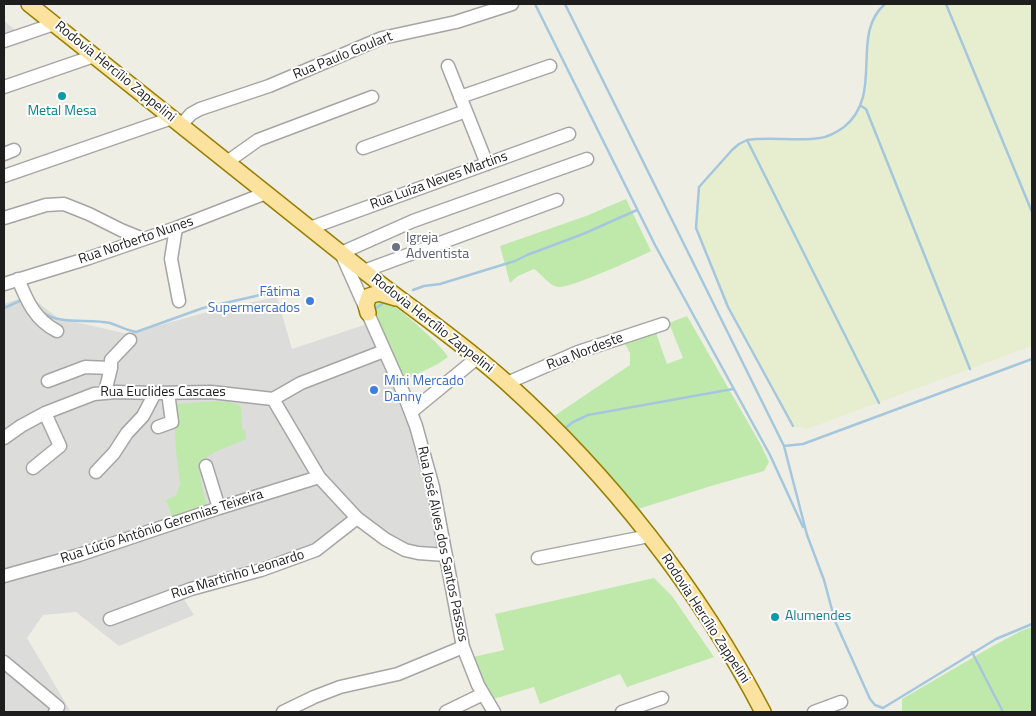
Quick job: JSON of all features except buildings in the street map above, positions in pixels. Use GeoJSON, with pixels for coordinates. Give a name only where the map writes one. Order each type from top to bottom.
{"type":"FeatureCollection","features":[{"type":"Feature","properties":{"kind":"main road","name":"Rodovia Hercílio Zappelini"},"geometry":{"type":"LineString","coordinates":[[29,4],[507,383],[576,452],[633,516],[674,568],[717,632],[763,712]]}},
{"type":"Feature","properties":{"kind":"main road"},"geometry":{"type":"LineString","coordinates":[[368,313],[363,299],[364,291],[368,286],[382,284]]}},
{"type":"Feature","properties":{"kind":"main road"},"geometry":{"type":"LineString","coordinates":[[368,313],[367,300],[376,293],[388,294],[406,303]]}},
{"type":"Feature","properties":{"kind":"street","name":"Rua Paulo Goulart"},"geometry":{"type":"LineString","coordinates":[[176,121],[200,109],[269,86],[382,38],[456,22],[512,4]]}},
{"type":"Feature","properties":{"kind":"street"},"geometry":{"type":"LineString","coordinates":[[4,41],[54,24]]}},
{"type":"Feature","properties":{"kind":"street"},"geometry":{"type":"LineString","coordinates":[[4,87],[94,56]]}},
{"type":"Feature","properties":{"kind":"street"},"geometry":{"type":"LineString","coordinates":[[448,66],[487,164]]}},
{"type":"Feature","properties":{"kind":"street"},"geometry":{"type":"LineString","coordinates":[[460,97],[550,66]]}},
{"type":"Feature","properties":{"kind":"street"},"geometry":{"type":"LineString","coordinates":[[227,162],[258,140],[372,98]]}},
{"type":"Feature","properties":{"kind":"street"},"geometry":{"type":"LineString","coordinates":[[363,148],[466,111]]}},
{"type":"Feature","properties":{"kind":"street"},"geometry":{"type":"LineString","coordinates":[[4,176],[176,121]]}},
{"type":"Feature","properties":{"kind":"street","name":"Rua Luíza Neves Martins"},"geometry":{"type":"LineString","coordinates":[[310,228],[569,134]]}},
{"type":"Feature","properties":{"kind":"street"},"geometry":{"type":"LineString","coordinates":[[341,253],[413,221],[587,159]]}},
{"type":"Feature","properties":{"kind":"street","name":"Rua Norberto Nunes"},"geometry":{"type":"LineString","coordinates":[[4,284],[89,258],[176,228],[266,192]]}},
{"type":"Feature","properties":{"kind":"street"},"geometry":{"type":"LineString","coordinates":[[361,268],[557,200]]}},
{"type":"Feature","properties":{"kind":"street"},"geometry":{"type":"LineString","coordinates":[[4,218],[46,205],[64,204],[82,210],[143,239]]}},
{"type":"Feature","properties":{"kind":"street"},"geometry":{"type":"LineString","coordinates":[[176,228],[171,259],[179,300]]}},
{"type":"Feature","properties":{"kind":"street","name":"Rua José Alves dos Santos Passos"},"geometry":{"type":"LineString","coordinates":[[341,253],[411,412],[427,462],[463,647],[483,694],[494,712]]}},
{"type":"Feature","properties":{"kind":"street","name":"Rua José Alves dos Santos Passos"},"geometry":{"type":"LineString","coordinates":[[358,291],[361,268]]}},
{"type":"Feature","properties":{"kind":"street"},"geometry":{"type":"LineString","coordinates":[[18,279],[27,301],[40,319],[57,331]]}},
{"type":"Feature","properties":{"kind":"street","name":"Rua Nordeste"},"geometry":{"type":"LineString","coordinates":[[507,383],[578,352],[663,324]]}},
{"type":"Feature","properties":{"kind":"street"},"geometry":{"type":"LineString","coordinates":[[105,392],[111,360],[130,340]]}},
{"type":"Feature","properties":{"kind":"street"},"geometry":{"type":"LineString","coordinates":[[384,352],[301,383],[273,399],[319,477],[357,518],[385,539],[405,550],[446,555]]}},
{"type":"Feature","properties":{"kind":"street"},"geometry":{"type":"LineString","coordinates":[[411,412],[477,358]]}},
{"type":"Feature","properties":{"kind":"street"},"geometry":{"type":"LineString","coordinates":[[48,381],[85,367],[111,368]]}},
{"type":"Feature","properties":{"kind":"street","name":"Rua Euclides Cascaes"},"geometry":{"type":"LineString","coordinates":[[4,438],[45,413],[83,397],[105,392],[225,392],[273,399]]}},
{"type":"Feature","properties":{"kind":"street"},"geometry":{"type":"LineString","coordinates":[[158,427],[172,422],[162,393]]}},
{"type":"Feature","properties":{"kind":"street"},"geometry":{"type":"LineString","coordinates":[[96,472],[114,453],[127,433],[162,393]]}},
{"type":"Feature","properties":{"kind":"street"},"geometry":{"type":"LineString","coordinates":[[33,468],[60,446],[45,413]]}},
{"type":"Feature","properties":{"kind":"street"},"geometry":{"type":"LineString","coordinates":[[206,466],[219,508]]}},
{"type":"Feature","properties":{"kind":"street","name":"Rua Lúcio Antônio Geremias Teixeira"},"geometry":{"type":"LineString","coordinates":[[4,576],[99,549],[219,508],[319,477]]}},
{"type":"Feature","properties":{"kind":"street","name":"Rua Martinho Leonardo"},"geometry":{"type":"LineString","coordinates":[[110,619],[191,589],[261,570],[316,550],[357,518]]}},
{"type":"Feature","properties":{"kind":"street"},"geometry":{"type":"LineString","coordinates":[[538,558],[649,536]]}},
{"type":"Feature","properties":{"kind":"street"},"geometry":{"type":"LineString","coordinates":[[283,712],[340,687],[398,674],[463,647]]}},
{"type":"Feature","properties":{"kind":"street"},"geometry":{"type":"LineString","coordinates":[[4,662],[56,710]]}},
{"type":"Feature","properties":{"kind":"street"},"geometry":{"type":"LineString","coordinates":[[446,712],[483,694]]}},
{"type":"Feature","properties":{"kind":"street"},"geometry":{"type":"LineString","coordinates":[[622,712],[662,698]]}},
{"type":"Feature","properties":{"kind":"street"},"geometry":{"type":"LineString","coordinates":[[814,712],[841,702]]}},
{"type":"Feature","properties":{"kind":"shaded area"},"geometry":{"type":"Polygon","coordinates":[[[4,21],[29,41],[4,49],[4,21]]]}},
{"type":"Feature","properties":{"kind":"shaded area"},"geometry":{"type":"Polygon","coordinates":[[[277,297],[292,349],[367,324],[433,487],[446,555],[418,553],[357,518],[321,542],[177,588],[194,615],[119,646],[76,612],[43,615],[27,638],[71,712],[4,712],[4,304],[21,298],[36,301],[58,318],[128,334],[218,309],[277,297]]]}},
{"type":"Feature","properties":{"kind":"green space"},"geometry":{"type":"Polygon","coordinates":[[[885,4],[1032,4],[1032,346],[807,429],[793,426],[728,307],[696,228],[699,187],[732,150],[747,140],[820,138],[837,132],[851,121],[861,106],[866,89],[869,31],[874,17],[885,4]]]}},
{"type":"Feature","properties":{"kind":"green space"},"geometry":{"type":"Polygon","coordinates":[[[626,199],[651,251],[565,286],[558,287],[551,284],[534,269],[518,276],[510,283],[500,246],[586,216],[626,199]]]}},
{"type":"Feature","properties":{"kind":"green space"},"geometry":{"type":"Polygon","coordinates":[[[375,300],[386,301],[400,310],[430,336],[448,357],[405,380],[372,310],[375,300]]]}},
{"type":"Feature","properties":{"kind":"green space"},"geometry":{"type":"Polygon","coordinates":[[[687,316],[769,462],[764,471],[635,510],[585,448],[554,416],[630,365],[630,353],[625,344],[656,333],[667,364],[683,358],[669,323],[687,316]]]}},
{"type":"Feature","properties":{"kind":"green space"},"geometry":{"type":"Polygon","coordinates":[[[230,402],[241,406],[242,429],[246,431],[246,439],[215,452],[200,462],[201,483],[208,509],[174,520],[166,500],[176,496],[180,484],[176,451],[174,404],[230,402]]]}},
{"type":"Feature","properties":{"kind":"green space"},"geometry":{"type":"Polygon","coordinates":[[[654,578],[672,596],[714,657],[627,687],[620,674],[540,704],[534,687],[493,699],[473,657],[504,650],[495,614],[654,578]]]}},
{"type":"Feature","properties":{"kind":"green space"},"geometry":{"type":"Polygon","coordinates":[[[1032,627],[1032,712],[902,712],[902,699],[991,647],[1032,627]]]}},
{"type":"Feature","properties":{"kind":"waterway"},"geometry":{"type":"LineString","coordinates":[[535,4],[655,245],[770,455],[803,527]]}},
{"type":"Feature","properties":{"kind":"waterway"},"geometry":{"type":"LineString","coordinates":[[565,4],[784,446],[807,535],[824,580],[835,621],[870,699],[875,705],[883,708],[996,639],[1032,624]]}},
{"type":"Feature","properties":{"kind":"waterway"},"geometry":{"type":"LineString","coordinates":[[793,426],[728,307],[696,228],[699,187],[732,150],[747,140],[820,138],[826,137],[844,127],[856,114],[863,98],[869,32],[875,17],[885,4]]}},
{"type":"Feature","properties":{"kind":"waterway"},"geometry":{"type":"LineString","coordinates":[[946,4],[1032,212]]}},
{"type":"Feature","properties":{"kind":"waterway"},"geometry":{"type":"LineString","coordinates":[[861,106],[866,109],[970,369]]}},
{"type":"Feature","properties":{"kind":"waterway"},"geometry":{"type":"LineString","coordinates":[[747,140],[879,403]]}},
{"type":"Feature","properties":{"kind":"waterway"},"geometry":{"type":"LineString","coordinates":[[413,290],[424,286],[440,284],[515,261],[637,210]]}},
{"type":"Feature","properties":{"kind":"waterway"},"geometry":{"type":"LineString","coordinates":[[41,311],[48,316],[65,320],[110,323],[136,332],[203,308],[269,293]]}},
{"type":"Feature","properties":{"kind":"waterway"},"geometry":{"type":"LineString","coordinates":[[4,308],[22,300]]}},
{"type":"Feature","properties":{"kind":"waterway"},"geometry":{"type":"LineString","coordinates":[[376,308],[382,304]]}},
{"type":"Feature","properties":{"kind":"waterway"},"geometry":{"type":"LineString","coordinates":[[784,446],[803,444],[1032,359]]}},
{"type":"Feature","properties":{"kind":"waterway"},"geometry":{"type":"LineString","coordinates":[[564,429],[573,422],[588,415],[733,389]]}},
{"type":"Feature","properties":{"kind":"waterway"},"geometry":{"type":"LineString","coordinates":[[972,652],[1003,712]]}},
{"type":"Feature","properties":{"kind":"place","name":"Metal Mesa"},"geometry":{"type":"Point","coordinates":[62,96]}},
{"type":"Feature","properties":{"kind":"place","name":"Igreja Adventista"},"geometry":{"type":"Point","coordinates":[396,247]}},
{"type":"Feature","properties":{"kind":"place","name":"Fátima Supermercados"},"geometry":{"type":"Point","coordinates":[310,301]}},
{"type":"Feature","properties":{"kind":"place","name":"Mini Mercado Danny"},"geometry":{"type":"Point","coordinates":[374,390]}},
{"type":"Feature","properties":{"kind":"place","name":"Alumendes"},"geometry":{"type":"Point","coordinates":[775,617]}}]}
